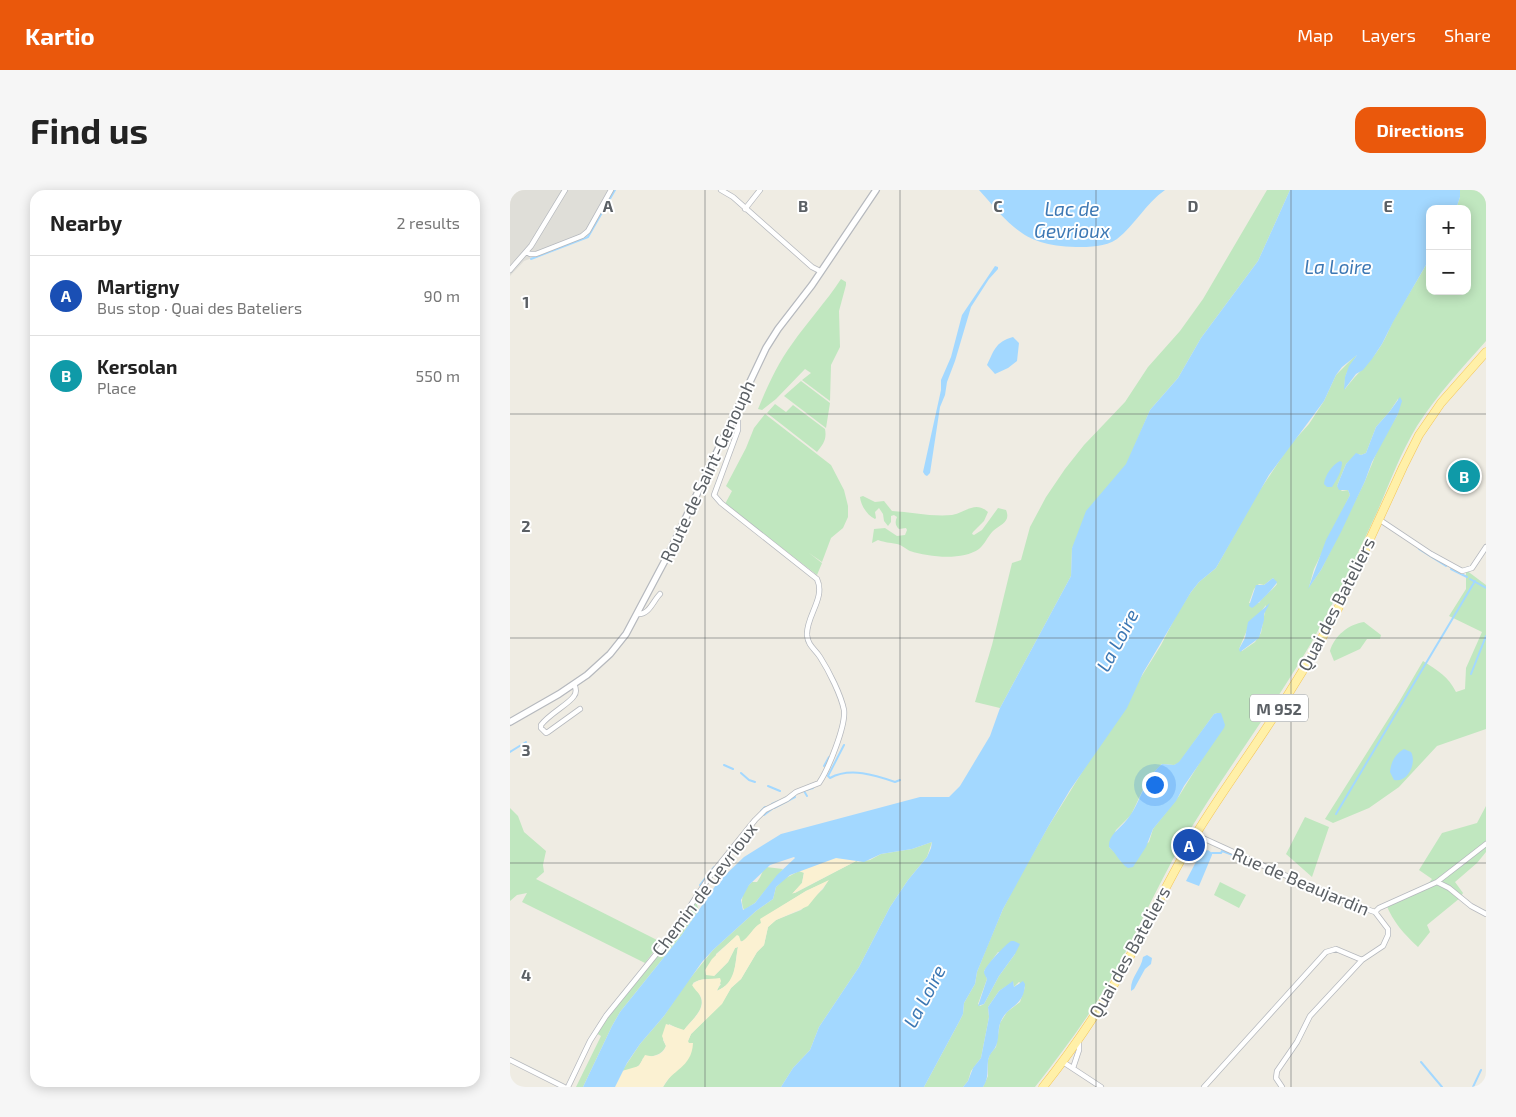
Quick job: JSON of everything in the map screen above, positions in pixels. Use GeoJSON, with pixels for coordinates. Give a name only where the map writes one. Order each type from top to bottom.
{"type":"FeatureCollection","features":[{"type":"Feature","properties":{"kind":"main road","name":"Quai des Bateliers"},"geometry":{"type":"LineString","coordinates":[[1043,1087],[1080,1039],[1118,977],[1177,865],[1226,786],[1269,724],[1336,613],[1419,435],[1441,403],[1486,352]]}},
{"type":"Feature","properties":{"kind":"street"},"geometry":{"type":"LineString","coordinates":[[510,270],[527,252],[565,190]]}},
{"type":"Feature","properties":{"kind":"street"},"geometry":{"type":"LineString","coordinates":[[527,252],[536,254],[582,236],[588,231],[611,190]]}},
{"type":"Feature","properties":{"kind":"street"},"geometry":{"type":"LineString","coordinates":[[721,190],[733,197],[812,267],[820,271]]}},
{"type":"Feature","properties":{"kind":"street"},"geometry":{"type":"LineString","coordinates":[[746,209],[760,190]]}},
{"type":"Feature","properties":{"kind":"street","name":"Route de Saint-Genouph"},"geometry":{"type":"LineString","coordinates":[[510,722],[574,684],[610,654],[622,638],[638,614],[670,551],[772,337],[806,294],[876,190]]}},
{"type":"Feature","properties":{"kind":"street","name":"Chemin de Gevrioux"},"geometry":{"type":"LineString","coordinates":[[568,1087],[590,1041],[606,1016],[670,937],[710,876],[755,820],[765,810],[787,800],[796,792],[819,783],[839,739],[844,720],[844,710],[831,677],[820,656],[810,646],[808,640],[808,624],[820,589],[817,579],[721,503],[714,495],[738,430],[738,421],[735,415]]}},
{"type":"Feature","properties":{"kind":"street"},"geometry":{"type":"LineString","coordinates":[[1380,520],[1449,565],[1462,571],[1472,568],[1486,547]]}},
{"type":"Feature","properties":{"kind":"street"},"geometry":{"type":"LineString","coordinates":[[638,614],[647,612],[660,594]]}},
{"type":"Feature","properties":{"kind":"street"},"geometry":{"type":"LineString","coordinates":[[574,684],[576,690],[574,696],[544,721],[541,728],[544,732],[548,732],[580,709]]}},
{"type":"Feature","properties":{"kind":"street","name":"Rue de Beaujardin"},"geometry":{"type":"LineString","coordinates":[[1196,835],[1275,871],[1375,912],[1388,929],[1388,936],[1383,946],[1362,960]]}},
{"type":"Feature","properties":{"kind":"street"},"geometry":{"type":"LineString","coordinates":[[1375,912],[1393,901],[1438,882],[1486,844]]}},
{"type":"Feature","properties":{"kind":"street"},"geometry":{"type":"LineString","coordinates":[[1438,882],[1470,906],[1486,914]]}},
{"type":"Feature","properties":{"kind":"street"},"geometry":{"type":"LineString","coordinates":[[1204,1087],[1326,952],[1336,949],[1362,960],[1310,1016],[1297,1042],[1277,1071],[1276,1078],[1282,1087]]}},
{"type":"Feature","properties":{"kind":"street"},"geometry":{"type":"LineString","coordinates":[[1073,1068],[1079,1050],[1080,1039]]}},
{"type":"Feature","properties":{"kind":"street"},"geometry":{"type":"LineString","coordinates":[[510,1060],[564,1087]]}},
{"type":"Feature","properties":{"kind":"street"},"geometry":{"type":"LineString","coordinates":[[1063,1062],[1101,1087]]}},
{"type":"Feature","properties":{"kind":"shaded area"},"geometry":{"type":"Polygon","coordinates":[[[510,190],[615,190],[587,238],[524,261],[510,276],[510,190]]]}},
{"type":"Feature","properties":{"kind":"green space"},"geometry":{"type":"Polygon","coordinates":[[[1267,190],[1290,190],[1258,261],[1201,338],[1178,378],[1150,410],[1127,464],[1072,548],[1071,576],[1000,708],[975,702],[992,645],[1012,563],[1021,560],[1030,527],[1046,497],[1084,445],[1125,402],[1148,367],[1180,331],[1203,299],[1267,190]]]}},
{"type":"Feature","properties":{"kind":"green space"},"geometry":{"type":"Polygon","coordinates":[[[1460,190],[1486,190],[1486,341],[1441,393],[1411,436],[1358,552],[1308,649],[1182,843],[1106,987],[1090,1013],[1035,1087],[983,1087],[988,1076],[988,1060],[996,1047],[1000,1023],[1007,1012],[1020,1002],[1025,987],[1019,982],[1014,987],[1013,982],[999,991],[988,1007],[989,1017],[981,1058],[971,1071],[968,1081],[963,1087],[924,1087],[963,1014],[964,1003],[975,984],[977,972],[1003,909],[1048,827],[1161,645],[1191,592],[1199,582],[1216,568],[1256,496],[1290,445],[1309,424],[1324,401],[1336,375],[1357,354],[1346,374],[1345,389],[1374,356],[1426,265],[1426,295],[1471,295],[1471,205],[1457,205],[1460,190]],[[1398,399],[1376,427],[1366,453],[1358,454],[1346,464],[1337,486],[1342,491],[1348,490],[1350,495],[1314,569],[1309,587],[1321,570],[1365,481],[1380,444],[1398,414],[1398,399]],[[1273,578],[1264,585],[1259,584],[1254,589],[1249,603],[1259,603],[1273,589],[1277,584],[1273,578]],[[1266,605],[1247,630],[1239,649],[1242,651],[1255,642],[1261,633],[1266,605]],[[1217,713],[1214,714],[1179,763],[1174,765],[1162,764],[1149,777],[1131,815],[1116,830],[1109,847],[1118,855],[1121,862],[1149,842],[1153,829],[1179,796],[1202,759],[1217,713]],[[998,952],[984,971],[987,979],[978,1004],[980,1006],[984,1004],[999,976],[1015,954],[998,952]]]}},
{"type":"Feature","properties":{"kind":"green space"},"geometry":{"type":"Polygon","coordinates":[[[841,279],[846,282],[846,285],[839,311],[840,347],[831,365],[830,401],[802,380],[811,373],[805,369],[776,399],[762,410],[758,409],[773,375],[787,351],[841,279]]]}},
{"type":"Feature","properties":{"kind":"green space"},"geometry":{"type":"Polygon","coordinates":[[[801,381],[830,403],[826,428],[784,396],[801,381]]]}},
{"type":"Feature","properties":{"kind":"green space"},"geometry":{"type":"Polygon","coordinates":[[[775,404],[786,412],[793,405],[825,429],[825,439],[817,452],[767,413],[775,404]]]}},
{"type":"Feature","properties":{"kind":"green space"},"geometry":{"type":"Polygon","coordinates":[[[765,414],[831,465],[844,490],[848,506],[848,517],[843,528],[831,538],[822,562],[809,553],[822,563],[817,575],[725,504],[732,491],[726,486],[754,428],[765,414]]]}},
{"type":"Feature","properties":{"kind":"green space"},"geometry":{"type":"Polygon","coordinates":[[[863,496],[875,502],[884,501],[892,511],[922,514],[952,515],[970,508],[979,507],[988,512],[984,521],[973,532],[972,534],[974,535],[982,530],[998,508],[1006,510],[1007,517],[991,533],[981,547],[972,553],[945,557],[926,555],[910,551],[897,544],[878,540],[872,543],[874,529],[885,528],[897,536],[905,535],[907,530],[906,528],[898,528],[896,523],[897,517],[894,515],[891,516],[891,522],[888,526],[879,508],[875,512],[876,518],[872,517],[863,507],[860,497],[863,496]]]}},
{"type":"Feature","properties":{"kind":"green space"},"geometry":{"type":"Polygon","coordinates":[[[1466,570],[1486,585],[1486,729],[1437,746],[1399,787],[1369,808],[1333,823],[1325,819],[1423,661],[1446,678],[1456,692],[1465,689],[1466,668],[1482,632],[1449,616],[1466,589],[1466,570]]]}},
{"type":"Feature","properties":{"kind":"green space"},"geometry":{"type":"Polygon","coordinates":[[[1364,622],[1381,635],[1380,639],[1367,639],[1360,649],[1334,661],[1330,651],[1335,640],[1348,628],[1364,622]]]}},
{"type":"Feature","properties":{"kind":"green space"},"geometry":{"type":"Polygon","coordinates":[[[1486,806],[1486,852],[1477,863],[1455,882],[1463,893],[1460,898],[1427,925],[1430,932],[1418,947],[1399,927],[1386,904],[1426,886],[1432,879],[1419,870],[1442,833],[1477,823],[1486,806]]]}},
{"type":"Feature","properties":{"kind":"green space"},"geometry":{"type":"Polygon","coordinates":[[[510,808],[518,816],[524,832],[546,851],[543,865],[544,872],[536,879],[661,942],[645,963],[522,902],[527,893],[517,895],[510,901],[510,808]]]}},
{"type":"Feature","properties":{"kind":"green space"},"geometry":{"type":"Polygon","coordinates":[[[1305,817],[1329,827],[1312,877],[1286,854],[1305,817]]]}},
{"type":"Feature","properties":{"kind":"green space"},"geometry":{"type":"Polygon","coordinates":[[[932,842],[927,857],[908,880],[890,907],[859,967],[819,1027],[810,1050],[793,1068],[781,1087],[663,1087],[693,1043],[688,1043],[691,1034],[722,1003],[731,988],[741,979],[757,952],[764,945],[768,927],[776,920],[801,910],[823,889],[828,881],[806,891],[761,919],[762,923],[746,939],[742,941],[732,940],[716,954],[714,976],[728,962],[735,948],[738,947],[734,973],[728,983],[716,991],[721,984],[714,981],[704,979],[693,983],[702,1003],[696,1016],[684,1030],[669,1024],[663,1040],[666,1046],[662,1052],[643,1058],[635,1068],[622,1071],[640,1044],[664,1016],[683,987],[713,950],[756,911],[773,899],[776,887],[784,879],[799,871],[804,872],[802,883],[793,893],[795,893],[856,861],[870,860],[881,854],[912,849],[932,842]]]}},
{"type":"Feature","properties":{"kind":"green space"},"geometry":{"type":"Polygon","coordinates":[[[732,852],[706,887],[697,905],[699,910],[681,936],[620,1012],[583,1087],[576,1087],[601,1036],[596,1033],[602,1023],[679,929],[706,884],[732,852]]]}},
{"type":"Feature","properties":{"kind":"green space"},"geometry":{"type":"Polygon","coordinates":[[[766,867],[783,869],[755,903],[744,910],[742,898],[745,891],[752,882],[757,882],[766,867]]]}},
{"type":"Feature","properties":{"kind":"green space"},"geometry":{"type":"Polygon","coordinates":[[[1220,882],[1246,895],[1239,908],[1214,895],[1220,882]]]}},
{"type":"Feature","properties":{"kind":"sand"},"geometry":{"type":"Polygon","coordinates":[[[836,858],[856,861],[792,894],[802,883],[804,873],[799,871],[836,858]]]}},
{"type":"Feature","properties":{"kind":"sand"},"geometry":{"type":"Polygon","coordinates":[[[829,880],[808,906],[776,920],[768,927],[764,945],[757,952],[741,979],[731,988],[722,1004],[691,1034],[688,1041],[693,1043],[689,1058],[663,1087],[615,1087],[622,1071],[639,1066],[645,1055],[655,1056],[663,1052],[666,1046],[662,1036],[666,1024],[684,1030],[698,1014],[702,1000],[692,985],[695,982],[720,978],[721,981],[717,991],[728,983],[734,972],[738,947],[735,948],[728,962],[714,976],[706,975],[705,970],[712,959],[737,935],[741,942],[744,940],[761,923],[760,919],[806,891],[829,880]]]}},
{"type":"Feature","properties":{"kind":"water","name":"Lac de Gevrioux"},"geometry":{"type":"Polygon","coordinates":[[[979,190],[1165,190],[1152,201],[1117,239],[1092,247],[1076,247],[1044,243],[1020,232],[1010,224],[979,190]]]}},
{"type":"Feature","properties":{"kind":"water","name":"La Loire"},"geometry":{"type":"Polygon","coordinates":[[[1290,190],[1460,190],[1457,205],[1426,205],[1426,265],[1382,344],[1363,370],[1356,374],[1344,390],[1345,377],[1349,366],[1357,355],[1342,367],[1336,375],[1324,401],[1269,475],[1216,568],[1199,582],[1191,592],[1143,673],[1127,708],[1070,790],[1003,909],[977,972],[975,984],[964,1003],[963,1014],[924,1087],[781,1087],[793,1068],[810,1050],[819,1027],[859,967],[890,907],[908,880],[927,857],[932,842],[912,849],[881,854],[864,862],[836,858],[790,875],[776,887],[773,899],[756,911],[702,962],[664,1016],[640,1044],[627,1063],[615,1087],[583,1087],[620,1012],[681,936],[718,882],[744,857],[781,834],[920,797],[949,797],[960,786],[990,736],[1000,708],[1071,576],[1072,548],[1086,511],[1126,464],[1150,410],[1178,378],[1201,338],[1258,261],[1290,190]],[[794,857],[770,865],[749,885],[741,900],[743,910],[755,903],[794,857]]]}},
{"type":"Feature","properties":{"kind":"water"},"geometry":{"type":"Polygon","coordinates":[[[995,266],[998,269],[989,279],[971,307],[940,407],[930,473],[927,476],[923,472],[941,390],[941,380],[951,357],[962,315],[995,266]]]}},
{"type":"Feature","properties":{"kind":"water"},"geometry":{"type":"Polygon","coordinates":[[[1013,337],[1019,343],[1017,361],[995,374],[987,365],[991,355],[999,344],[1013,337]]]}},
{"type":"Feature","properties":{"kind":"water"},"geometry":{"type":"Polygon","coordinates":[[[1400,397],[1402,401],[1398,414],[1372,462],[1341,532],[1321,570],[1308,589],[1326,540],[1350,495],[1348,490],[1339,490],[1337,486],[1346,464],[1356,453],[1361,455],[1366,453],[1376,427],[1400,397]]]}},
{"type":"Feature","properties":{"kind":"water"},"geometry":{"type":"Polygon","coordinates":[[[1340,461],[1342,465],[1337,478],[1332,487],[1327,487],[1324,484],[1327,474],[1340,461]]]}},
{"type":"Feature","properties":{"kind":"water"},"geometry":{"type":"Polygon","coordinates":[[[1273,578],[1277,582],[1273,587],[1252,608],[1249,606],[1256,585],[1264,585],[1273,578]]]}},
{"type":"Feature","properties":{"kind":"water"},"geometry":{"type":"Polygon","coordinates":[[[1270,603],[1264,614],[1259,638],[1240,652],[1239,649],[1245,638],[1248,622],[1270,603]]]}},
{"type":"Feature","properties":{"kind":"water"},"geometry":{"type":"Polygon","coordinates":[[[1221,713],[1225,725],[1224,728],[1184,786],[1176,801],[1153,829],[1146,847],[1133,867],[1128,868],[1109,847],[1112,836],[1131,815],[1155,771],[1162,764],[1174,765],[1179,762],[1214,714],[1221,713]]]}},
{"type":"Feature","properties":{"kind":"water"},"geometry":{"type":"Polygon","coordinates":[[[1404,749],[1411,752],[1413,756],[1412,766],[1407,775],[1399,780],[1394,780],[1390,772],[1391,765],[1396,756],[1404,749]]]}},
{"type":"Feature","properties":{"kind":"water"},"geometry":{"type":"Polygon","coordinates":[[[1208,850],[1212,855],[1199,886],[1186,881],[1200,854],[1208,850]]]}},
{"type":"Feature","properties":{"kind":"water"},"geometry":{"type":"Polygon","coordinates":[[[1011,941],[1020,944],[999,976],[984,1004],[978,1006],[987,979],[984,973],[985,969],[1011,941]]]}},
{"type":"Feature","properties":{"kind":"water"},"geometry":{"type":"Polygon","coordinates":[[[1147,955],[1152,958],[1151,964],[1145,969],[1131,991],[1131,986],[1143,957],[1147,955]]]}},
{"type":"Feature","properties":{"kind":"water"},"geometry":{"type":"Polygon","coordinates":[[[1013,981],[1014,987],[1023,981],[1025,984],[1024,991],[1019,1001],[1004,1015],[1001,1021],[997,1045],[988,1059],[985,1084],[983,1087],[963,1087],[968,1081],[973,1068],[981,1058],[989,1017],[988,1007],[999,991],[1013,981]]]}},
{"type":"Feature","properties":{"kind":"waterway"},"geometry":{"type":"LineString","coordinates":[[531,259],[588,237],[615,190]]}},
{"type":"Feature","properties":{"kind":"waterway"},"geometry":{"type":"LineString","coordinates":[[1419,549],[1446,566]]}},
{"type":"Feature","properties":{"kind":"waterway"},"geometry":{"type":"LineString","coordinates":[[1451,569],[1467,577]]}},
{"type":"Feature","properties":{"kind":"waterway"},"geometry":{"type":"LineString","coordinates":[[1470,579],[1486,588]]}},
{"type":"Feature","properties":{"kind":"waterway"},"geometry":{"type":"LineString","coordinates":[[1336,814],[1475,581]]}},
{"type":"Feature","properties":{"kind":"waterway"},"geometry":{"type":"LineString","coordinates":[[1471,674],[1486,636]]}},
{"type":"Feature","properties":{"kind":"waterway"},"geometry":{"type":"LineString","coordinates":[[510,752],[526,742]]}},
{"type":"Feature","properties":{"kind":"waterway"},"geometry":{"type":"LineString","coordinates":[[844,745],[828,776],[830,778],[846,773],[862,773],[895,782],[900,780]]}},
{"type":"Feature","properties":{"kind":"waterway"},"geometry":{"type":"LineString","coordinates":[[824,766],[829,757]]}},
{"type":"Feature","properties":{"kind":"waterway"},"geometry":{"type":"LineString","coordinates":[[724,765],[733,769]]}},
{"type":"Feature","properties":{"kind":"waterway"},"geometry":{"type":"LineString","coordinates":[[741,773],[749,780],[755,782]]}},
{"type":"Feature","properties":{"kind":"waterway"},"geometry":{"type":"LineString","coordinates":[[768,786],[780,791]]}},
{"type":"Feature","properties":{"kind":"waterway"},"geometry":{"type":"LineString","coordinates":[[806,790],[813,788]]}},
{"type":"Feature","properties":{"kind":"waterway"},"geometry":{"type":"LineString","coordinates":[[804,791],[807,796]]}},
{"type":"Feature","properties":{"kind":"waterway"},"geometry":{"type":"LineString","coordinates":[[774,808],[795,797]]}},
{"type":"Feature","properties":{"kind":"waterway"},"geometry":{"type":"LineString","coordinates":[[772,804],[779,801]]}},
{"type":"Feature","properties":{"kind":"waterway"},"geometry":{"type":"LineString","coordinates":[[761,811],[765,807]]}},
{"type":"Feature","properties":{"kind":"waterway"},"geometry":{"type":"LineString","coordinates":[[764,815],[772,809]]}},
{"type":"Feature","properties":{"kind":"waterway"},"geometry":{"type":"LineString","coordinates":[[1212,853],[1221,853],[1222,851],[1241,858]]}},
{"type":"Feature","properties":{"kind":"waterway"},"geometry":{"type":"LineString","coordinates":[[700,885],[714,867]]}},
{"type":"Feature","properties":{"kind":"waterway"},"geometry":{"type":"LineString","coordinates":[[1421,1062],[1442,1087]]}},
{"type":"Feature","properties":{"kind":"waterway"},"geometry":{"type":"LineString","coordinates":[[1473,1087],[1481,1070]]}},
{"type":"Feature","properties":{"kind":"place","name":"Kersolan"},"geometry":{"type":"Point","coordinates":[1464,476]}},
{"type":"Feature","properties":{"kind":"place","name":"Martigny"},"geometry":{"type":"Point","coordinates":[1189,845]}}]}
